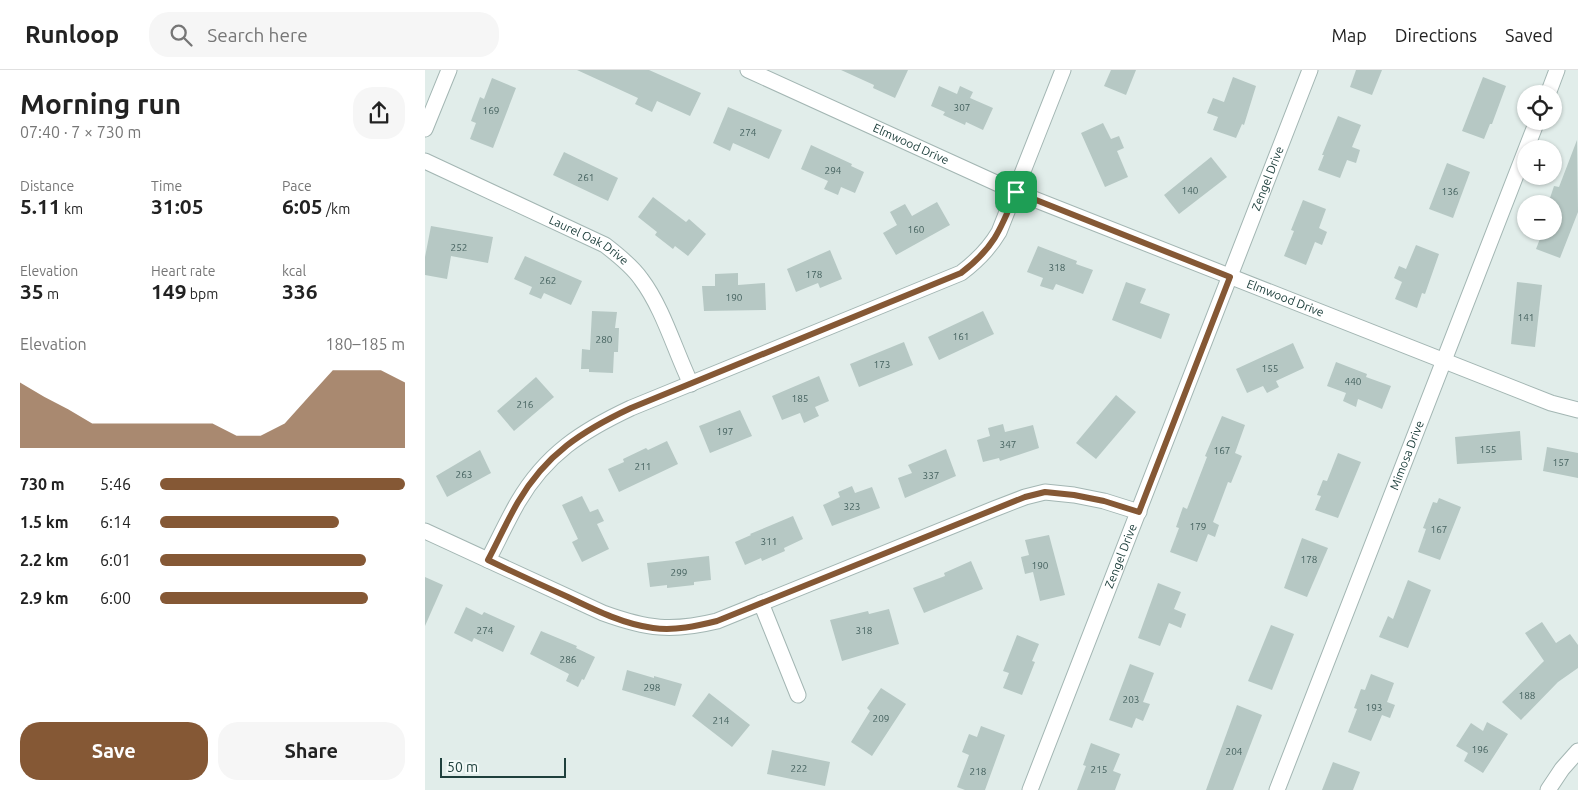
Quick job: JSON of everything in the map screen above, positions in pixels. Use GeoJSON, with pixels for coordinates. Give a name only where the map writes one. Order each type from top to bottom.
{"type":"FeatureCollection","features":[{"type":"Feature","properties":{"kind":"street"},"geometry":{"type":"LineString","coordinates":[[425,129],[449,70]]}},
{"type":"Feature","properties":{"kind":"street","name":"Elmwood Drive"},"geometry":{"type":"LineString","coordinates":[[748,70],[1016,192],[1551,403],[1578,410]]}},
{"type":"Feature","properties":{"kind":"street"},"geometry":{"type":"LineString","coordinates":[[488,560],[518,502],[533,479],[562,449],[596,425],[631,408],[961,273],[977,262],[999,232],[1063,70]]}},
{"type":"Feature","properties":{"kind":"street","name":"Zengel Drive"},"geometry":{"type":"LineString","coordinates":[[1030,790],[1310,70]]}},
{"type":"Feature","properties":{"kind":"street"},"geometry":{"type":"LineString","coordinates":[[1551,85],[1557,70]]}},
{"type":"Feature","properties":{"kind":"street","name":"Mimosa Drive"},"geometry":{"type":"LineString","coordinates":[[1277,790],[1534,130]]}},
{"type":"Feature","properties":{"kind":"street","name":"Laurel Oak Drive"},"geometry":{"type":"LineString","coordinates":[[425,161],[605,245],[621,257],[640,278],[652,296],[691,384]]}},
{"type":"Feature","properties":{"kind":"street"},"geometry":{"type":"LineString","coordinates":[[425,531],[603,613],[654,628],[673,628],[717,621],[994,508],[1045,492],[1104,501],[1139,512]]}},
{"type":"Feature","properties":{"kind":"street"},"geometry":{"type":"LineString","coordinates":[[761,603],[798,695]]}},
{"type":"Feature","properties":{"kind":"street"},"geometry":{"type":"LineString","coordinates":[[1548,790],[1562,769],[1578,751]]}},
{"type":"Feature","properties":{"kind":"building"},"geometry":{"type":"Polygon","coordinates":[[[577,70],[649,70],[701,93],[690,116],[657,101],[652,112],[635,104],[638,98],[577,70]]]}},
{"type":"Feature","properties":{"kind":"building"},"geometry":{"type":"Polygon","coordinates":[[[841,70],[908,70],[895,98],[873,88],[874,85],[841,70]]]}},
{"type":"Feature","properties":{"kind":"building"},"geometry":{"type":"Polygon","coordinates":[[[1111,70],[1136,70],[1126,95],[1104,86],[1111,70]]]}},
{"type":"Feature","properties":{"kind":"building"},"geometry":{"type":"Polygon","coordinates":[[[1356,70],[1382,70],[1372,95],[1350,87],[1356,70]]]}},
{"type":"Feature","properties":{"kind":"building"},"geometry":{"type":"Polygon","coordinates":[[[1233,77],[1256,86],[1244,125],[1242,124],[1236,138],[1213,130],[1218,117],[1207,113],[1213,98],[1224,102],[1233,77]]]}},
{"type":"Feature","properties":{"kind":"building"},"geometry":{"type":"Polygon","coordinates":[[[1483,77],[1506,86],[1492,124],[1490,124],[1484,139],[1462,131],[1483,77]]]}},
{"type":"Feature","properties":{"kind":"building"},"geometry":{"type":"Polygon","coordinates":[[[492,78],[516,88],[493,148],[470,139],[476,123],[471,121],[480,97],[484,99],[492,78]]]}},
{"type":"Feature","properties":{"kind":"building"},"geometry":{"type":"Polygon","coordinates":[[[939,86],[957,94],[960,86],[973,92],[970,98],[993,108],[983,130],[966,122],[965,125],[943,115],[945,112],[931,106],[939,86]]]}},
{"type":"Feature","properties":{"kind":"building"},"geometry":{"type":"Polygon","coordinates":[[[728,107],[782,130],[769,159],[733,143],[730,151],[713,143],[728,107]]]}},
{"type":"Feature","properties":{"kind":"building"},"geometry":{"type":"Polygon","coordinates":[[[1338,116],[1361,125],[1352,147],[1360,150],[1356,163],[1347,160],[1340,178],[1318,170],[1338,116]]]}},
{"type":"Feature","properties":{"kind":"building"},"geometry":{"type":"Polygon","coordinates":[[[1103,123],[1111,139],[1119,136],[1124,148],[1117,151],[1128,177],[1105,187],[1081,133],[1103,123]]]}},
{"type":"Feature","properties":{"kind":"building"},"geometry":{"type":"Polygon","coordinates":[[[1577,140],[1578,212],[1560,258],[1536,249],[1540,240],[1562,240],[1562,195],[1551,195],[1554,186],[1559,187],[1562,185],[1562,179],[1577,140]]]}},
{"type":"Feature","properties":{"kind":"building"},"geometry":{"type":"Polygon","coordinates":[[[811,145],[852,164],[851,166],[864,172],[855,193],[841,187],[838,195],[824,189],[828,181],[801,169],[811,145]]]}},
{"type":"Feature","properties":{"kind":"building"},"geometry":{"type":"Polygon","coordinates":[[[564,152],[618,178],[608,201],[553,175],[564,152]]]}},
{"type":"Feature","properties":{"kind":"building"},"geometry":{"type":"Polygon","coordinates":[[[1211,157],[1227,177],[1179,214],[1164,195],[1211,157]]]}},
{"type":"Feature","properties":{"kind":"building"},"geometry":{"type":"Polygon","coordinates":[[[1447,163],[1470,172],[1453,218],[1429,209],[1447,163]]]}},
{"type":"Feature","properties":{"kind":"building"},"geometry":{"type":"Polygon","coordinates":[[[653,197],[686,222],[689,219],[706,234],[688,256],[675,246],[673,249],[655,235],[657,232],[638,217],[653,197]]]}},
{"type":"Feature","properties":{"kind":"building"},"geometry":{"type":"Polygon","coordinates":[[[1303,200],[1326,209],[1319,228],[1327,232],[1322,245],[1315,242],[1306,265],[1284,256],[1294,231],[1291,230],[1303,200]]]}},
{"type":"Feature","properties":{"kind":"building"},"geometry":{"type":"Polygon","coordinates":[[[937,202],[950,225],[896,255],[883,233],[897,225],[890,212],[905,204],[912,216],[937,202]]]}},
{"type":"Feature","properties":{"kind":"building"},"geometry":{"type":"Polygon","coordinates":[[[431,226],[493,237],[488,263],[451,256],[447,279],[425,275],[425,257],[431,226]]]}},
{"type":"Feature","properties":{"kind":"building"},"geometry":{"type":"Polygon","coordinates":[[[1416,245],[1439,254],[1425,294],[1422,293],[1417,308],[1395,299],[1402,282],[1394,278],[1399,266],[1406,269],[1416,245]]]}},
{"type":"Feature","properties":{"kind":"building"},"geometry":{"type":"Polygon","coordinates":[[[1038,246],[1077,261],[1076,264],[1093,270],[1083,294],[1056,284],[1053,290],[1040,286],[1043,278],[1027,272],[1038,246]]]}},
{"type":"Feature","properties":{"kind":"building"},"geometry":{"type":"Polygon","coordinates":[[[830,250],[842,279],[820,288],[818,283],[796,292],[787,269],[830,250]]]}},
{"type":"Feature","properties":{"kind":"building"},"geometry":{"type":"Polygon","coordinates":[[[525,256],[582,281],[571,305],[544,293],[541,299],[529,294],[532,287],[514,279],[525,256]]]}},
{"type":"Feature","properties":{"kind":"building"},"geometry":{"type":"Polygon","coordinates":[[[738,273],[738,285],[765,283],[766,310],[704,311],[702,286],[715,286],[715,274],[738,273]]]}},
{"type":"Feature","properties":{"kind":"building"},"geometry":{"type":"Polygon","coordinates":[[[1126,282],[1146,289],[1140,303],[1170,314],[1161,339],[1112,320],[1126,282]]]}},
{"type":"Feature","properties":{"kind":"building"},"geometry":{"type":"Polygon","coordinates":[[[1517,282],[1542,285],[1535,347],[1511,344],[1517,282]]]}},
{"type":"Feature","properties":{"kind":"building"},"geometry":{"type":"Polygon","coordinates":[[[592,311],[617,312],[615,328],[619,328],[618,352],[614,352],[613,373],[589,372],[589,369],[581,369],[582,349],[590,350],[592,311]]]}},
{"type":"Feature","properties":{"kind":"building"},"geometry":{"type":"Polygon","coordinates":[[[983,311],[994,334],[939,360],[928,337],[983,311]]]}},
{"type":"Feature","properties":{"kind":"building"},"geometry":{"type":"Polygon","coordinates":[[[904,342],[913,365],[859,387],[850,364],[904,342]]]}},
{"type":"Feature","properties":{"kind":"building"},"geometry":{"type":"Polygon","coordinates":[[[1293,343],[1304,368],[1276,381],[1279,387],[1267,393],[1263,386],[1247,393],[1236,369],[1293,343]]]}},
{"type":"Feature","properties":{"kind":"building"},"geometry":{"type":"Polygon","coordinates":[[[1336,362],[1367,374],[1366,377],[1391,386],[1382,409],[1358,399],[1356,407],[1343,401],[1346,393],[1327,386],[1336,362]]]}},
{"type":"Feature","properties":{"kind":"building"},"geometry":{"type":"Polygon","coordinates":[[[819,376],[829,401],[815,407],[819,416],[804,423],[800,413],[782,420],[772,396],[819,376]]]}},
{"type":"Feature","properties":{"kind":"building"},"geometry":{"type":"Polygon","coordinates":[[[536,377],[554,397],[514,431],[497,411],[536,377]]]}},
{"type":"Feature","properties":{"kind":"building"},"geometry":{"type":"Polygon","coordinates":[[[1116,395],[1136,412],[1096,459],[1076,443],[1116,395]]]}},
{"type":"Feature","properties":{"kind":"building"},"geometry":{"type":"Polygon","coordinates":[[[740,410],[752,436],[710,453],[699,426],[740,410]]]}},
{"type":"Feature","properties":{"kind":"building"},"geometry":{"type":"Polygon","coordinates":[[[1222,416],[1245,425],[1235,453],[1242,456],[1231,483],[1228,482],[1213,522],[1219,525],[1215,537],[1208,534],[1197,562],[1170,552],[1179,528],[1176,527],[1183,507],[1187,509],[1207,457],[1205,456],[1222,416]]]}},
{"type":"Feature","properties":{"kind":"building"},"geometry":{"type":"Polygon","coordinates":[[[1003,424],[1005,432],[1033,425],[1039,448],[1000,461],[999,458],[983,462],[977,440],[990,436],[988,428],[1003,424]]]}},
{"type":"Feature","properties":{"kind":"building"},"geometry":{"type":"Polygon","coordinates":[[[1520,431],[1522,460],[1457,464],[1455,437],[1520,431]]]}},
{"type":"Feature","properties":{"kind":"building"},"geometry":{"type":"Polygon","coordinates":[[[667,441],[678,464],[619,492],[608,469],[624,462],[623,459],[646,448],[648,450],[667,441]]]}},
{"type":"Feature","properties":{"kind":"building"},"geometry":{"type":"Polygon","coordinates":[[[1547,447],[1578,453],[1578,478],[1543,471],[1547,447]]]}},
{"type":"Feature","properties":{"kind":"building"},"geometry":{"type":"Polygon","coordinates":[[[946,449],[956,476],[905,498],[898,478],[912,473],[908,465],[946,449]]]}},
{"type":"Feature","properties":{"kind":"building"},"geometry":{"type":"Polygon","coordinates":[[[480,450],[491,473],[447,497],[436,476],[480,450]]]}},
{"type":"Feature","properties":{"kind":"building"},"geometry":{"type":"Polygon","coordinates":[[[1338,453],[1361,462],[1338,518],[1315,510],[1321,496],[1317,495],[1323,480],[1327,481],[1338,453]]]}},
{"type":"Feature","properties":{"kind":"building"},"geometry":{"type":"Polygon","coordinates":[[[852,486],[855,493],[872,487],[880,508],[832,526],[823,505],[840,497],[838,492],[852,486]]]}},
{"type":"Feature","properties":{"kind":"building"},"geometry":{"type":"Polygon","coordinates":[[[582,496],[590,512],[598,509],[604,521],[597,524],[609,549],[582,562],[572,542],[578,539],[562,505],[582,496]]]}},
{"type":"Feature","properties":{"kind":"building"},"geometry":{"type":"Polygon","coordinates":[[[1439,498],[1461,507],[1440,560],[1418,552],[1426,529],[1423,528],[1433,502],[1437,503],[1439,498]]]}},
{"type":"Feature","properties":{"kind":"building"},"geometry":{"type":"Polygon","coordinates":[[[793,516],[803,539],[784,548],[785,551],[762,561],[761,558],[745,565],[735,542],[793,516]]]}},
{"type":"Feature","properties":{"kind":"building"},"geometry":{"type":"Polygon","coordinates":[[[1049,535],[1065,595],[1040,601],[1033,572],[1025,574],[1021,557],[1029,555],[1025,540],[1049,535]]]}},
{"type":"Feature","properties":{"kind":"building"},"geometry":{"type":"Polygon","coordinates":[[[1302,538],[1328,548],[1307,597],[1284,588],[1302,538]]]}},
{"type":"Feature","properties":{"kind":"building"},"geometry":{"type":"Polygon","coordinates":[[[709,556],[711,580],[694,582],[694,585],[667,588],[667,585],[650,587],[647,563],[709,556]]]}},
{"type":"Feature","properties":{"kind":"building"},"geometry":{"type":"Polygon","coordinates":[[[971,561],[983,589],[924,613],[913,588],[945,576],[944,573],[971,561]]]}},
{"type":"Feature","properties":{"kind":"building"},"geometry":{"type":"Polygon","coordinates":[[[425,577],[443,585],[425,626],[425,577]]]}},
{"type":"Feature","properties":{"kind":"building"},"geometry":{"type":"Polygon","coordinates":[[[1408,580],[1431,590],[1408,648],[1379,637],[1388,616],[1393,619],[1408,580]]]}},
{"type":"Feature","properties":{"kind":"building"},"geometry":{"type":"Polygon","coordinates":[[[1158,583],[1181,592],[1174,609],[1186,614],[1181,628],[1169,623],[1160,646],[1138,638],[1158,583]]]}},
{"type":"Feature","properties":{"kind":"building"},"geometry":{"type":"Polygon","coordinates":[[[466,607],[482,615],[484,612],[515,626],[503,652],[474,638],[472,642],[454,633],[466,607]]]}},
{"type":"Feature","properties":{"kind":"building"},"geometry":{"type":"Polygon","coordinates":[[[889,609],[899,644],[842,661],[830,620],[868,611],[869,614],[889,609]]]}},
{"type":"Feature","properties":{"kind":"building"},"geometry":{"type":"Polygon","coordinates":[[[1542,622],[1556,643],[1570,634],[1578,645],[1578,668],[1558,682],[1521,720],[1502,702],[1544,661],[1525,633],[1542,622]]]}},
{"type":"Feature","properties":{"kind":"building"},"geometry":{"type":"Polygon","coordinates":[[[1271,625],[1294,634],[1272,690],[1248,681],[1271,625]]]}},
{"type":"Feature","properties":{"kind":"building"},"geometry":{"type":"Polygon","coordinates":[[[541,631],[577,646],[576,648],[595,657],[584,680],[582,679],[578,687],[566,681],[569,674],[530,654],[541,631]]]}},
{"type":"Feature","properties":{"kind":"building"},"geometry":{"type":"Polygon","coordinates":[[[1017,635],[1039,644],[1032,661],[1035,662],[1022,695],[1003,688],[1009,673],[1003,671],[1017,635]]]}},
{"type":"Feature","properties":{"kind":"building"},"geometry":{"type":"Polygon","coordinates":[[[1130,664],[1154,673],[1143,702],[1150,704],[1143,721],[1136,718],[1132,728],[1109,720],[1130,664]]]}},
{"type":"Feature","properties":{"kind":"building"},"geometry":{"type":"Polygon","coordinates":[[[627,670],[682,684],[675,706],[622,690],[627,670]]]}},
{"type":"Feature","properties":{"kind":"building"},"geometry":{"type":"Polygon","coordinates":[[[1371,674],[1394,683],[1387,702],[1395,705],[1390,718],[1382,715],[1371,741],[1348,732],[1357,709],[1354,708],[1361,689],[1365,690],[1371,674]]]}},
{"type":"Feature","properties":{"kind":"building"},"geometry":{"type":"Polygon","coordinates":[[[881,688],[906,704],[872,756],[851,742],[870,711],[867,708],[881,688]]]}},
{"type":"Feature","properties":{"kind":"building"},"geometry":{"type":"Polygon","coordinates":[[[709,693],[750,725],[732,747],[692,716],[709,693]]]}},
{"type":"Feature","properties":{"kind":"building"},"geometry":{"type":"Polygon","coordinates":[[[1237,705],[1262,715],[1233,790],[1206,790],[1237,705]]]}},
{"type":"Feature","properties":{"kind":"building"},"geometry":{"type":"Polygon","coordinates":[[[1487,722],[1508,734],[1483,773],[1464,761],[1468,753],[1456,746],[1471,723],[1483,731],[1487,722]]]}},
{"type":"Feature","properties":{"kind":"building"},"geometry":{"type":"Polygon","coordinates":[[[981,726],[1005,735],[985,790],[965,790],[957,787],[969,755],[962,752],[969,734],[977,737],[981,726]]]}},
{"type":"Feature","properties":{"kind":"building"},"geometry":{"type":"Polygon","coordinates":[[[1091,743],[1120,754],[1113,771],[1121,774],[1115,790],[1077,790],[1086,766],[1083,765],[1091,743]]]}},
{"type":"Feature","properties":{"kind":"building"},"geometry":{"type":"Polygon","coordinates":[[[772,750],[830,762],[825,786],[767,774],[772,750]]]}},
{"type":"Feature","properties":{"kind":"building"},"geometry":{"type":"Polygon","coordinates":[[[1333,762],[1360,772],[1353,790],[1322,790],[1333,762]]]}},
{"type":"Feature","properties":{"kind":"route"},"geometry":{"type":"LineString","coordinates":[[1016,192],[1230,277],[1139,512],[1104,501],[1045,492],[994,508],[717,621],[673,628],[654,628],[603,613],[488,560],[518,502],[533,479],[551,459],[572,441],[596,425],[631,408],[961,273],[977,262],[989,248],[999,232],[1016,192]]}}]}
